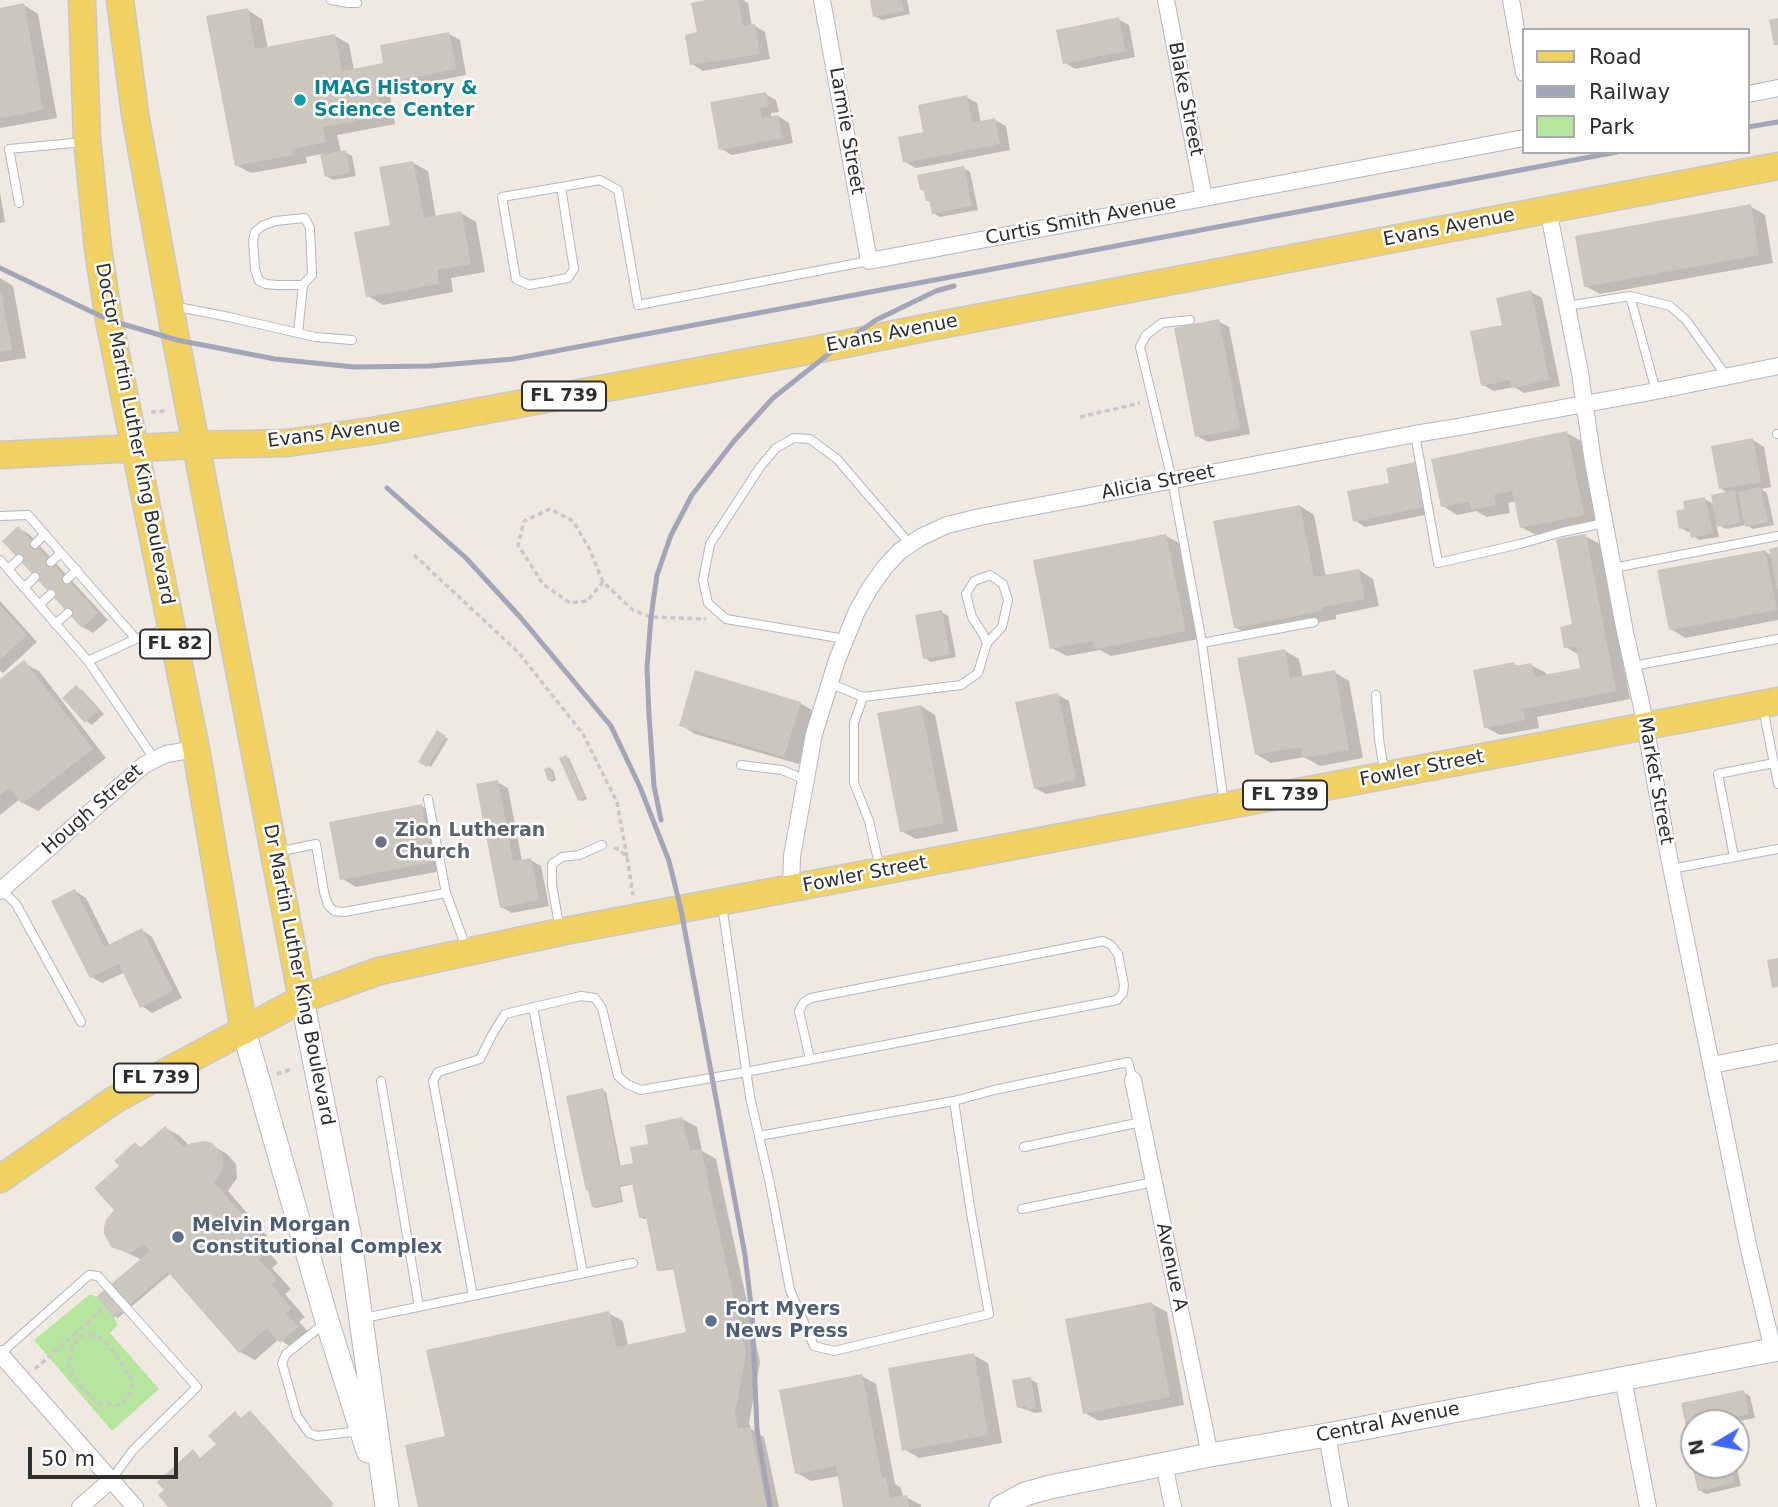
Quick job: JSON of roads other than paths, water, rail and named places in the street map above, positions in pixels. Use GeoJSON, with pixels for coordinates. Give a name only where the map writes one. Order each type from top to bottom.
{"type":"FeatureCollection","features":[{"type":"Feature","properties":{"kind":"main road","name":"Doctor Martin Luther King Boulevard"},"geometry":{"type":"LineString","coordinates":[[82,0],[87,142],[98,249],[196,749],[244,1031]]}},
{"type":"Feature","properties":{"kind":"main road","name":"FL 82"},"geometry":{"type":"LineString","coordinates":[[120,0],[135,114],[196,445]]}},
{"type":"Feature","properties":{"kind":"main road","name":"Evans Avenue"},"geometry":{"type":"LineString","coordinates":[[0,455],[287,443],[372,431],[840,345],[1778,166]]}},
{"type":"Feature","properties":{"kind":"main road","name":"Dr Martin Luther King Boulevard"},"geometry":{"type":"LineString","coordinates":[[196,445],[349,1233],[386,1507]]}},
{"type":"Feature","properties":{"kind":"main road","name":"Fowler Street"},"geometry":{"type":"LineString","coordinates":[[0,1179],[114,1100],[302,999],[379,971],[560,932],[1770,703]]}},
{"type":"Feature","properties":{"kind":"main road","name":"Dr Martin Luther King Boulevard"},"geometry":{"type":"LineString","coordinates":[[244,1031],[327,1321],[386,1507]]}},
{"type":"Feature","properties":{"kind":"main road"},"geometry":{"type":"LineString","coordinates":[[269,1118],[289,1146],[322,1273],[334,1304],[346,1319],[361,1319]]}},
{"type":"Feature","properties":{"kind":"main road","name":"Central Avenue"},"geometry":{"type":"LineString","coordinates":[[1001,1507],[1025,1494],[1050,1487],[1775,1349]]}},
{"type":"Feature","properties":{"kind":"street","name":"Larmie Street"},"geometry":{"type":"LineString","coordinates":[[822,0],[869,261]]}},
{"type":"Feature","properties":{"kind":"street","name":"Blake Street"},"geometry":{"type":"LineString","coordinates":[[1167,0],[1204,198]]}},
{"type":"Feature","properties":{"kind":"street"},"geometry":{"type":"LineString","coordinates":[[1511,0],[1522,62]]}},
{"type":"Feature","properties":{"kind":"street"},"geometry":{"type":"LineString","coordinates":[[1750,94],[1778,88]]}},
{"type":"Feature","properties":{"kind":"street","name":"Curtis Smith Avenue"},"geometry":{"type":"LineString","coordinates":[[869,261],[1522,138]]}},
{"type":"Feature","properties":{"kind":"street","name":"Market Street"},"geometry":{"type":"LineString","coordinates":[[1548,209],[1585,404],[1604,523],[1646,727],[1671,869],[1748,1245],[1775,1349]]}},
{"type":"Feature","properties":{"kind":"street","name":"Alicia Street"},"geometry":{"type":"LineString","coordinates":[[792,889],[792,856],[814,734],[845,639],[857,611],[885,567],[900,551],[921,537],[947,525],[980,517],[1778,366]]}},
{"type":"Feature","properties":{"kind":"street","name":"Hough Street"},"geometry":{"type":"LineString","coordinates":[[1,890],[144,765],[166,754],[196,749]]}},
{"type":"Feature","properties":{"kind":"street"},"geometry":{"type":"LineString","coordinates":[[1712,1065],[1778,1052]]}},
{"type":"Feature","properties":{"kind":"street","name":"Avenue A"},"geometry":{"type":"LineString","coordinates":[[1133,1080],[1210,1455]]}},
{"type":"Feature","properties":{"kind":"street"},"geometry":{"type":"LineString","coordinates":[[0,1354],[135,1507]]}},
{"type":"Feature","properties":{"kind":"street"},"geometry":{"type":"LineString","coordinates":[[1623,1379],[1648,1507]]}},
{"type":"Feature","properties":{"kind":"street"},"geometry":{"type":"LineString","coordinates":[[1326,1435],[1340,1507]]}},
{"type":"Feature","properties":{"kind":"street"},"geometry":{"type":"LineString","coordinates":[[1164,1464],[1173,1507]]}},
{"type":"Feature","properties":{"kind":"street"},"geometry":{"type":"LineString","coordinates":[[80,1507],[111,1480]]}},
{"type":"Feature","properties":{"kind":"lane"},"geometry":{"type":"LineString","coordinates":[[331,0],[357,3]]}},
{"type":"Feature","properties":{"kind":"lane"},"geometry":{"type":"LineString","coordinates":[[19,203],[5,150],[87,142]]}},
{"type":"Feature","properties":{"kind":"lane","name":"Curtis Smith Avenue"},"geometry":{"type":"LineString","coordinates":[[561,187],[600,180],[618,190],[638,305],[869,261]]}},
{"type":"Feature","properties":{"kind":"lane"},"geometry":{"type":"LineString","coordinates":[[561,187],[574,269],[568,278],[529,285],[516,279],[502,197],[561,187]]}},
{"type":"Feature","properties":{"kind":"lane"},"geometry":{"type":"LineString","coordinates":[[298,333],[303,285],[312,275],[310,228],[305,218],[275,221],[262,226],[255,232],[253,240],[255,269],[259,281],[266,284],[303,285]]}},
{"type":"Feature","properties":{"kind":"lane"},"geometry":{"type":"LineString","coordinates":[[1567,306],[1630,296],[1670,306],[1686,320],[1727,377]]}},
{"type":"Feature","properties":{"kind":"lane"},"geometry":{"type":"LineString","coordinates":[[1630,296],[1656,391]]}},
{"type":"Feature","properties":{"kind":"lane"},"geometry":{"type":"LineString","coordinates":[[170,305],[315,337],[352,340]]}},
{"type":"Feature","properties":{"kind":"lane"},"geometry":{"type":"LineString","coordinates":[[1190,320],[1162,323],[1146,335],[1140,347],[1172,480],[1202,643],[1224,807]]}},
{"type":"Feature","properties":{"kind":"lane"},"geometry":{"type":"LineString","coordinates":[[1415,434],[1438,563],[1604,523]]}},
{"type":"Feature","properties":{"kind":"lane"},"geometry":{"type":"LineString","coordinates":[[845,639],[726,619],[708,603],[703,580],[710,544],[760,467],[776,448],[794,438],[810,439],[837,459],[910,544]]}},
{"type":"Feature","properties":{"kind":"lane"},"geometry":{"type":"LineString","coordinates":[[0,516],[28,515],[136,639]]}},
{"type":"Feature","properties":{"kind":"lane"},"geometry":{"type":"LineString","coordinates":[[35,544],[45,534]]}},
{"type":"Feature","properties":{"kind":"lane"},"geometry":{"type":"LineString","coordinates":[[1613,568],[1778,536]]}},
{"type":"Feature","properties":{"kind":"lane"},"geometry":{"type":"LineString","coordinates":[[51,562],[61,553]]}},
{"type":"Feature","properties":{"kind":"lane"},"geometry":{"type":"LineString","coordinates":[[8,569],[19,559]]}},
{"type":"Feature","properties":{"kind":"lane"},"geometry":{"type":"LineString","coordinates":[[0,560],[88,661],[155,760]]}},
{"type":"Feature","properties":{"kind":"lane"},"geometry":{"type":"LineString","coordinates":[[67,579],[76,570]]}},
{"type":"Feature","properties":{"kind":"lane"},"geometry":{"type":"LineString","coordinates":[[829,683],[863,697],[961,685],[978,673],[986,643],[1002,627],[1008,600],[1003,584],[990,575],[974,581],[966,594],[972,617],[986,643]]}},
{"type":"Feature","properties":{"kind":"lane"},"geometry":{"type":"LineString","coordinates":[[24,588],[35,578]]}},
{"type":"Feature","properties":{"kind":"lane"},"geometry":{"type":"LineString","coordinates":[[85,598],[94,590]]}},
{"type":"Feature","properties":{"kind":"lane"},"geometry":{"type":"LineString","coordinates":[[39,605],[51,594]]}},
{"type":"Feature","properties":{"kind":"lane"},"geometry":{"type":"LineString","coordinates":[[55,624],[68,613]]}},
{"type":"Feature","properties":{"kind":"lane"},"geometry":{"type":"LineString","coordinates":[[1202,643],[1314,622]]}},
{"type":"Feature","properties":{"kind":"lane"},"geometry":{"type":"LineString","coordinates":[[88,661],[136,639],[171,627]]}},
{"type":"Feature","properties":{"kind":"lane"},"geometry":{"type":"LineString","coordinates":[[1633,666],[1778,639]]}},
{"type":"Feature","properties":{"kind":"lane"},"geometry":{"type":"LineString","coordinates":[[1376,695],[1379,739],[1386,776]]}},
{"type":"Feature","properties":{"kind":"lane"},"geometry":{"type":"LineString","coordinates":[[863,697],[854,723],[854,783],[869,821],[881,872]]}},
{"type":"Feature","properties":{"kind":"lane"},"geometry":{"type":"LineString","coordinates":[[1770,703],[1778,784]]}},
{"type":"Feature","properties":{"kind":"lane"},"geometry":{"type":"LineString","coordinates":[[1734,857],[1718,774],[1774,763]]}},
{"type":"Feature","properties":{"kind":"lane"},"geometry":{"type":"LineString","coordinates":[[741,765],[782,770],[806,780]]}},
{"type":"Feature","properties":{"kind":"lane"},"geometry":{"type":"LineString","coordinates":[[428,799],[446,893],[468,952]]}},
{"type":"Feature","properties":{"kind":"lane"},"geometry":{"type":"LineString","coordinates":[[274,852],[316,844],[324,892],[328,905],[334,911],[344,912],[446,893]]}},
{"type":"Feature","properties":{"kind":"lane"},"geometry":{"type":"LineString","coordinates":[[560,932],[552,885],[552,864],[562,857],[579,855],[602,845]]}},
{"type":"Feature","properties":{"kind":"lane"},"geometry":{"type":"LineString","coordinates":[[1671,869],[1778,849]]}},
{"type":"Feature","properties":{"kind":"lane"},"geometry":{"type":"LineString","coordinates":[[1,890],[16,904],[81,1022]]}},
{"type":"Feature","properties":{"kind":"lane"},"geometry":{"type":"LineString","coordinates":[[721,902],[746,1072],[771,1184],[790,1290],[814,1346],[834,1350],[989,1314],[954,1101]]}},
{"type":"Feature","properties":{"kind":"lane"},"geometry":{"type":"LineString","coordinates":[[472,1296],[433,1081],[438,1072],[480,1059],[505,1014],[581,996],[596,998],[602,1008],[618,1076],[627,1084],[641,1090],[746,1072],[1117,1000],[1124,993],[1118,954],[1111,945],[1103,941],[811,998],[804,1002],[799,1011],[810,1059]]}},
{"type":"Feature","properties":{"kind":"lane"},"geometry":{"type":"LineString","coordinates":[[533,1007],[583,1273]]}},
{"type":"Feature","properties":{"kind":"lane"},"geometry":{"type":"LineString","coordinates":[[759,1136],[954,1101],[1128,1062],[1133,1080]]}},
{"type":"Feature","properties":{"kind":"lane"},"geometry":{"type":"LineString","coordinates":[[381,1081],[419,1307]]}},
{"type":"Feature","properties":{"kind":"lane"},"geometry":{"type":"LineString","coordinates":[[1024,1147],[1142,1122]]}},
{"type":"Feature","properties":{"kind":"lane"},"geometry":{"type":"LineString","coordinates":[[1022,1209],[1154,1182]]}},
{"type":"Feature","properties":{"kind":"lane"},"geometry":{"type":"LineString","coordinates":[[361,1319],[633,1263]]}},
{"type":"Feature","properties":{"kind":"lane"},"geometry":{"type":"LineString","coordinates":[[0,1354],[89,1275],[97,1276],[197,1387],[133,1450],[111,1480]]}},
{"type":"Feature","properties":{"kind":"lane"},"geometry":{"type":"LineString","coordinates":[[327,1321],[286,1354],[282,1363],[297,1416],[309,1433],[317,1436],[362,1431]]}},
{"type":"Feature","properties":{"kind":"railway"},"geometry":{"type":"LineString","coordinates":[[1750,127],[1778,122]]}},
{"type":"Feature","properties":{"kind":"railway"},"geometry":{"type":"LineString","coordinates":[[0,268],[109,320],[177,340],[275,359],[354,367],[430,366],[513,359],[1606,154]]}},
{"type":"Feature","properties":{"kind":"railway"},"geometry":{"type":"LineString","coordinates":[[661,820],[654,786],[649,715],[647,668],[651,617],[657,575],[671,535],[692,495],[734,441],[773,398],[876,320],[936,291],[954,286]]}},
{"type":"Feature","properties":{"kind":"railway"},"geometry":{"type":"LineString","coordinates":[[387,488],[466,558],[521,618],[611,726],[640,787],[669,861],[681,910],[745,1255],[752,1314],[757,1430],[770,1507]]}},
{"type":"Feature","properties":{"kind":"place","name":"IMAG History & Science Center"},"geometry":{"type":"Point","coordinates":[300,100]}},
{"type":"Feature","properties":{"kind":"place","name":"Zion Lutheran Church"},"geometry":{"type":"Point","coordinates":[381,842]}},
{"type":"Feature","properties":{"kind":"place","name":"Melvin Morgan Constitutional Complex"},"geometry":{"type":"Point","coordinates":[178,1237]}},
{"type":"Feature","properties":{"kind":"place","name":"Fort Myers News Press"},"geometry":{"type":"Point","coordinates":[711,1321]}}]}
